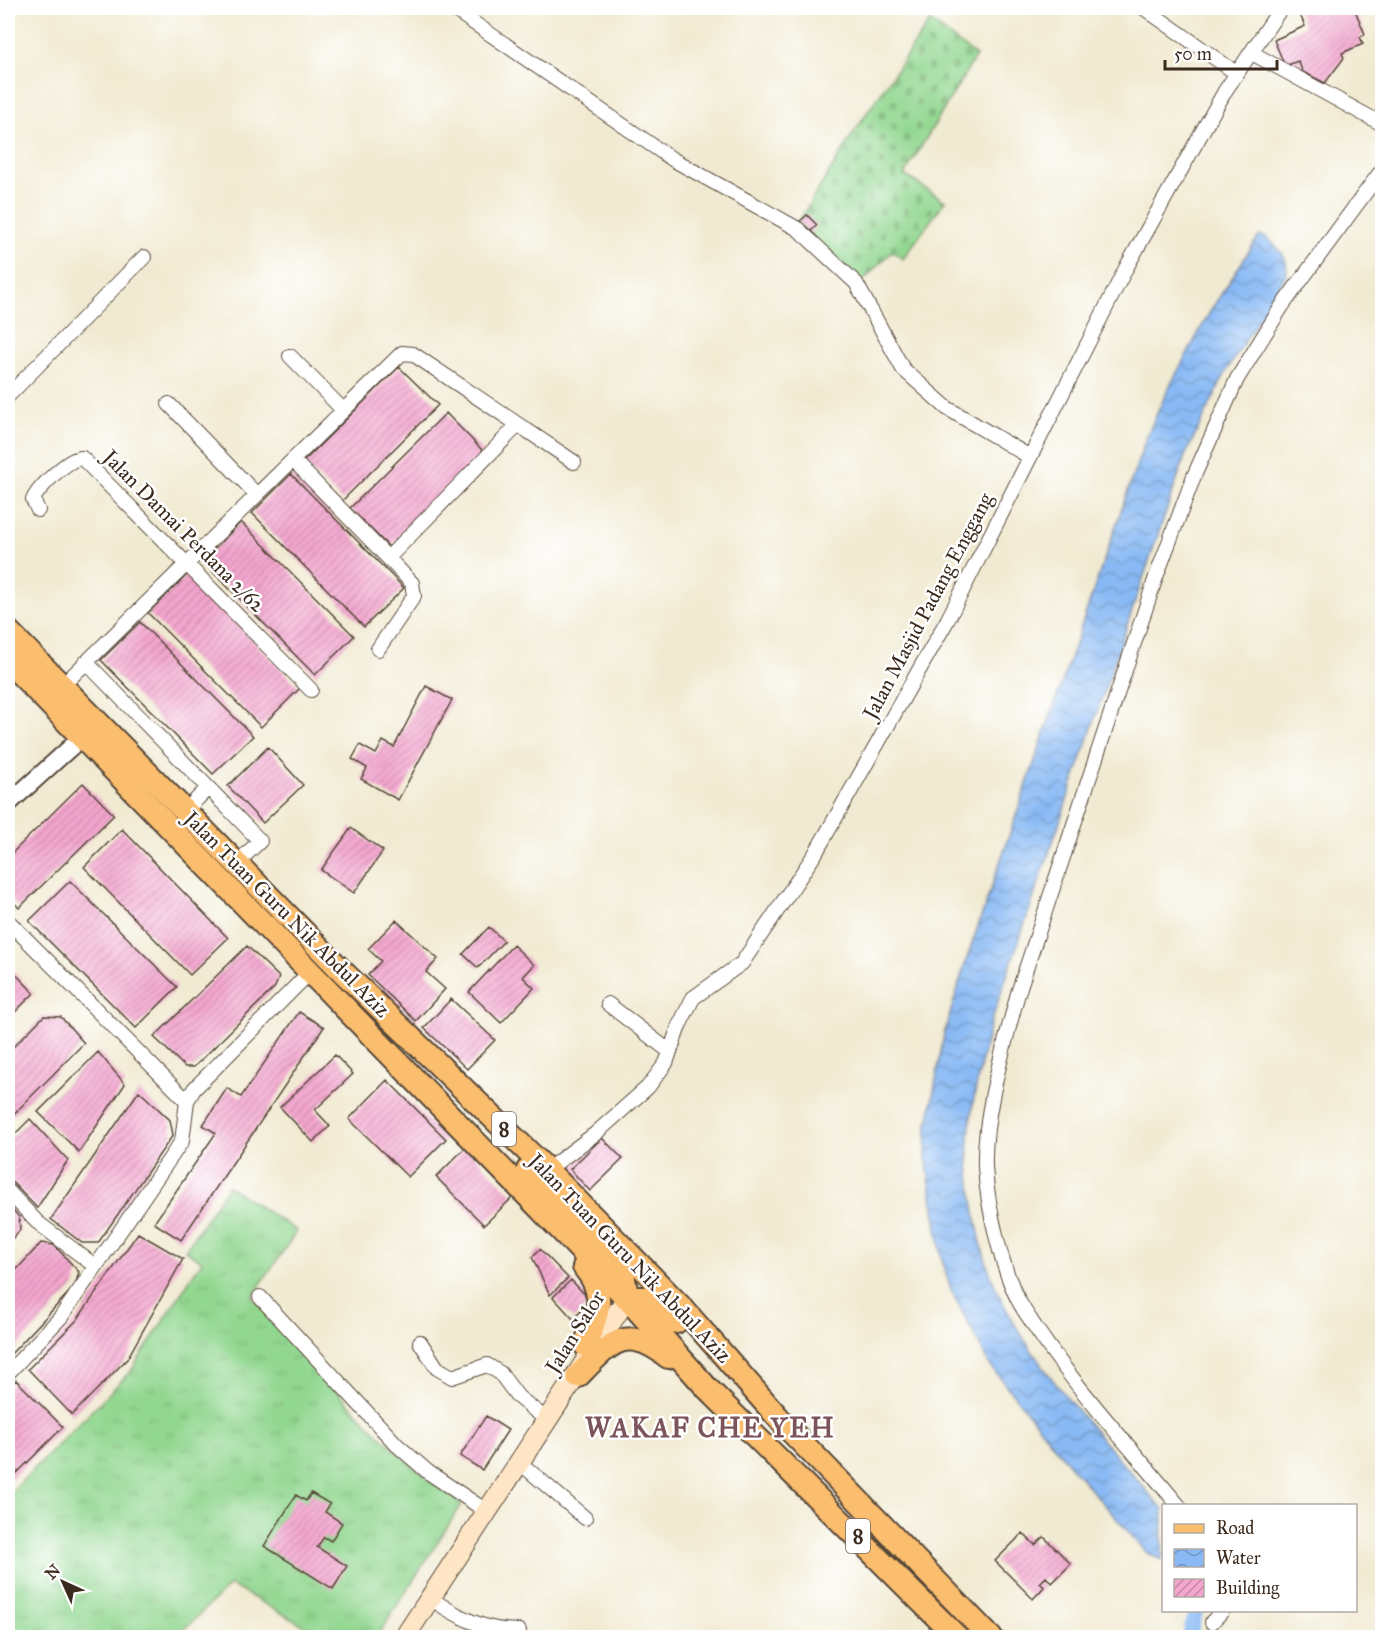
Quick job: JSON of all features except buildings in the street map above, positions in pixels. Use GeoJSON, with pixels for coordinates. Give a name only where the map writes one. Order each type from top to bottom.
{"type":"FeatureCollection","features":[{"type":"Feature","properties":{"kind":"main road","name":"Jalan Tuan Guru Nik Abdul Aziz"},"geometry":{"type":"LineString","coordinates":[[8,631],[236,864],[444,1072],[547,1170],[682,1309],[784,1424],[991,1638]]}},
{"type":"Feature","properties":{"kind":"main road","name":"Jalan Tuan Guru Nik Abdul Aziz"},"geometry":{"type":"LineString","coordinates":[[8,661],[627,1298],[707,1388],[958,1638]]}},
{"type":"Feature","properties":{"kind":"main road"},"geometry":{"type":"LineString","coordinates":[[444,1072],[549,1194],[616,1262],[627,1284],[627,1298],[648,1298],[657,1303],[784,1424]]}},
{"type":"Feature","properties":{"kind":"main road"},"geometry":{"type":"LineString","coordinates":[[529,1197],[591,1274],[598,1287],[596,1315],[585,1345]]}},
{"type":"Feature","properties":{"kind":"main road","name":"Jalan Salor"},"geometry":{"type":"LineString","coordinates":[[550,1415],[585,1345],[609,1310],[627,1298]]}},
{"type":"Feature","properties":{"kind":"main road","name":"Jalan Salor"},"geometry":{"type":"LineString","coordinates":[[404,1638],[486,1511],[578,1376],[627,1298]]}},
{"type":"Feature","properties":{"kind":"main road"},"geometry":{"type":"LineString","coordinates":[[578,1376],[606,1347],[619,1340],[630,1338],[654,1345],[707,1388]]}},
{"type":"Feature","properties":{"kind":"street"},"geometry":{"type":"LineString","coordinates":[[452,8],[672,159],[798,229],[856,283],[903,369],[947,408],[1030,457]]}},
{"type":"Feature","properties":{"kind":"street"},"geometry":{"type":"LineString","coordinates":[[1144,8],[1236,73]]}},
{"type":"Feature","properties":{"kind":"street","name":"Jalan Masjid Padang Enggang"},"geometry":{"type":"LineString","coordinates":[[547,1170],[595,1134],[648,1087],[666,1063],[669,1051],[693,998],[742,963],[814,854],[948,619],[1120,278],[1236,73],[1281,8]]}},
{"type":"Feature","properties":{"kind":"street"},"geometry":{"type":"LineString","coordinates":[[1252,52],[1383,124]]}},
{"type":"Feature","properties":{"kind":"street"},"geometry":{"type":"LineString","coordinates":[[1177,1504],[1099,1410],[1023,1309],[1009,1278],[1000,1246],[985,1167],[987,1135],[1002,1054],[1018,993],[1156,577],[1194,476],[1237,379],[1276,315],[1383,170]]}},
{"type":"Feature","properties":{"kind":"street"},"geometry":{"type":"LineString","coordinates":[[8,396],[144,258]]}},
{"type":"Feature","properties":{"kind":"street"},"geometry":{"type":"LineString","coordinates":[[62,686],[399,355],[410,352],[574,462]]}},
{"type":"Feature","properties":{"kind":"street"},"geometry":{"type":"LineString","coordinates":[[290,356],[343,410]]}},
{"type":"Feature","properties":{"kind":"street"},"geometry":{"type":"LineString","coordinates":[[169,404],[257,495]]}},
{"type":"Feature","properties":{"kind":"street"},"geometry":{"type":"LineString","coordinates":[[388,558],[518,425]]}},
{"type":"Feature","properties":{"kind":"street","name":"Jalan Damai Perdana 2/62"},"geometry":{"type":"LineString","coordinates":[[38,510],[33,500],[37,492],[70,460],[82,458],[311,690]]}},
{"type":"Feature","properties":{"kind":"street"},"geometry":{"type":"LineString","coordinates":[[293,459],[412,583],[414,597],[378,649]]}},
{"type":"Feature","properties":{"kind":"street"},"geometry":{"type":"LineString","coordinates":[[86,662],[260,841],[236,864]]}},
{"type":"Feature","properties":{"kind":"street"},"geometry":{"type":"LineString","coordinates":[[8,804],[81,738]]}},
{"type":"Feature","properties":{"kind":"street"},"geometry":{"type":"LineString","coordinates":[[184,811],[208,788]]}},
{"type":"Feature","properties":{"kind":"street"},"geometry":{"type":"LineString","coordinates":[[8,921],[187,1101]]}},
{"type":"Feature","properties":{"kind":"street"},"geometry":{"type":"LineString","coordinates":[[8,1373],[61,1317],[182,1141],[187,1101],[203,1078],[310,972]]}},
{"type":"Feature","properties":{"kind":"street"},"geometry":{"type":"LineString","coordinates":[[609,1004],[669,1051]]}},
{"type":"Feature","properties":{"kind":"street"},"geometry":{"type":"LineString","coordinates":[[8,1191],[37,1222],[95,1266]]}},
{"type":"Feature","properties":{"kind":"street"},"geometry":{"type":"LineString","coordinates":[[260,1298],[396,1445],[428,1472],[486,1511]]}},
{"type":"Feature","properties":{"kind":"street"},"geometry":{"type":"LineString","coordinates":[[420,1342],[437,1368],[452,1377],[468,1374],[487,1365],[500,1373],[518,1397],[550,1415]]}},
{"type":"Feature","properties":{"kind":"street"},"geometry":{"type":"LineString","coordinates":[[519,1462],[585,1518]]}},
{"type":"Feature","properties":{"kind":"street"},"geometry":{"type":"LineString","coordinates":[[430,1598],[464,1620],[508,1631],[519,1631]]}},
{"type":"Feature","properties":{"kind":"street"},"geometry":{"type":"LineString","coordinates":[[1212,1622],[1222,1612]]}},
{"type":"Feature","properties":{"kind":"green space"},"geometry":{"type":"Polygon","coordinates":[[[930,21],[976,56],[904,175],[945,201],[903,259],[892,251],[863,281],[797,224],[858,126],[930,21]]]}},
{"type":"Feature","properties":{"kind":"green space"},"geometry":{"type":"Polygon","coordinates":[[[228,1186],[297,1231],[252,1297],[378,1433],[432,1482],[462,1504],[377,1637],[325,1637],[230,1585],[176,1637],[8,1638],[8,1495],[131,1371],[202,1261],[185,1250],[228,1186]]]}},
{"type":"Feature","properties":{"kind":"water"},"geometry":{"type":"Polygon","coordinates":[[[1259,236],[1264,236],[1284,257],[1286,275],[1227,370],[1185,456],[989,1028],[975,1096],[969,1147],[974,1206],[983,1250],[1005,1308],[1024,1339],[1068,1399],[1162,1509],[1162,1560],[1148,1554],[1070,1466],[990,1365],[951,1290],[942,1260],[926,1157],[927,1130],[944,1034],[964,967],[1146,438],[1168,389],[1211,310],[1259,236]]]}},
{"type":"Feature","properties":{"kind":"waterway"},"geometry":{"type":"LineString","coordinates":[[1189,1638],[1196,1612]]}},
{"type":"Feature","properties":{"kind":"district","name":"WAKAF CHE YEH"},"geometry":{"type":"Point","coordinates":[710,1428]}}]}
